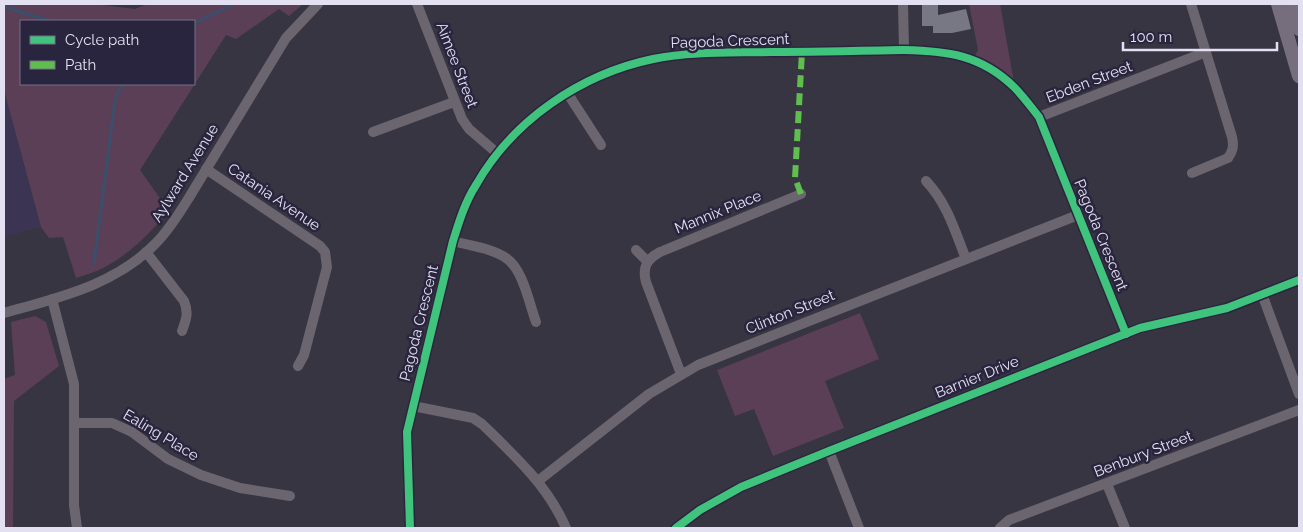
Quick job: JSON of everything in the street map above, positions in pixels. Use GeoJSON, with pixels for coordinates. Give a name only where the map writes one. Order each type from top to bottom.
{"type":"FeatureCollection","features":[{"type":"Feature","properties":{"kind":"main road"},"geometry":{"type":"LineString","coordinates":[[1278,4],[1299,76]]}},
{"type":"Feature","properties":{"kind":"main road"},"geometry":{"type":"LineString","coordinates":[[1292,4],[1299,29]]}},
{"type":"Feature","properties":{"kind":"street","name":"Aylward Avenue"},"geometry":{"type":"LineString","coordinates":[[4,313],[84,289],[102,281],[132,264],[156,244],[175,220],[286,38],[318,4]]}},
{"type":"Feature","properties":{"kind":"street","name":"Aimee Street"},"geometry":{"type":"LineString","coordinates":[[417,4],[462,119],[468,129],[497,153]]}},
{"type":"Feature","properties":{"kind":"street"},"geometry":{"type":"LineString","coordinates":[[903,4],[904,50]]}},
{"type":"Feature","properties":{"kind":"street"},"geometry":{"type":"LineString","coordinates":[[1191,4],[1232,137],[1233,147],[1232,153],[1228,158],[1192,173]]}},
{"type":"Feature","properties":{"kind":"street","name":"Pagoda Crescent"},"geometry":{"type":"LineString","coordinates":[[410,528],[406,442],[453,241],[462,214],[475,186],[497,153],[535,116],[592,80],[623,67],[675,56],[711,53],[904,50],[955,54],[989,67],[1015,88],[1039,117],[1126,334]]}},
{"type":"Feature","properties":{"kind":"street","name":"Ebden Street"},"geometry":{"type":"LineString","coordinates":[[1039,117],[1206,52]]}},
{"type":"Feature","properties":{"kind":"street"},"geometry":{"type":"LineString","coordinates":[[568,94],[601,145]]}},
{"type":"Feature","properties":{"kind":"street"},"geometry":{"type":"LineString","coordinates":[[373,132],[454,102]]}},
{"type":"Feature","properties":{"kind":"street","name":"Catania Avenue"},"geometry":{"type":"LineString","coordinates":[[206,169],[320,246],[325,252],[327,267],[325,281],[304,355],[298,366]]}},
{"type":"Feature","properties":{"kind":"street"},"geometry":{"type":"LineString","coordinates":[[926,181],[944,204],[966,259]]}},
{"type":"Feature","properties":{"kind":"street","name":"Mannix Place"},"geometry":{"type":"LineString","coordinates":[[648,261],[660,252],[801,194]]}},
{"type":"Feature","properties":{"kind":"street","name":"Clinton Street"},"geometry":{"type":"LineString","coordinates":[[538,481],[627,410],[698,365],[1078,215]]}},
{"type":"Feature","properties":{"kind":"street"},"geometry":{"type":"LineString","coordinates":[[453,241],[496,253],[513,264],[520,275],[536,322]]}},
{"type":"Feature","properties":{"kind":"street"},"geometry":{"type":"LineString","coordinates":[[636,250],[648,261],[644,270],[646,282],[681,374]]}},
{"type":"Feature","properties":{"kind":"street"},"geometry":{"type":"LineString","coordinates":[[146,252],[184,301],[188,309],[182,331]]}},
{"type":"Feature","properties":{"kind":"street","name":"Barnier Drive"},"geometry":{"type":"LineString","coordinates":[[676,528],[700,510],[741,487],[829,451],[1140,328],[1227,308],[1299,280]]}},
{"type":"Feature","properties":{"kind":"street"},"geometry":{"type":"LineString","coordinates":[[1262,294],[1299,394]]}},
{"type":"Feature","properties":{"kind":"street"},"geometry":{"type":"LineString","coordinates":[[52,299],[74,384],[74,505],[77,528]]}},
{"type":"Feature","properties":{"kind":"street"},"geometry":{"type":"LineString","coordinates":[[413,406],[473,418],[482,424],[538,481],[566,528]]}},
{"type":"Feature","properties":{"kind":"street","name":"Benbury Street"},"geometry":{"type":"LineString","coordinates":[[1000,528],[1009,520],[1299,410]]}},
{"type":"Feature","properties":{"kind":"street","name":"Ealing Place"},"geometry":{"type":"LineString","coordinates":[[75,422],[112,423],[132,432],[168,459],[201,475],[240,488],[290,496]]}},
{"type":"Feature","properties":{"kind":"street"},"geometry":{"type":"LineString","coordinates":[[829,451],[859,528]]}},
{"type":"Feature","properties":{"kind":"street"},"geometry":{"type":"LineString","coordinates":[[1107,484],[1125,528]]}},
{"type":"Feature","properties":{"kind":"shaded area"},"geometry":{"type":"Polygon","coordinates":[[[4,4],[95,4],[135,9],[147,4],[303,4],[289,16],[279,9],[236,39],[226,35],[195,84],[195,20],[20,20],[20,85],[194,85],[140,170],[169,211],[147,235],[114,262],[102,269],[76,278],[63,237],[49,238],[41,227],[4,90],[4,4]]]}},
{"type":"Feature","properties":{"kind":"shaded area"},"geometry":{"type":"Polygon","coordinates":[[[969,4],[1000,4],[1015,88],[973,60],[978,50],[969,4]]]}},
{"type":"Feature","properties":{"kind":"shaded area"},"geometry":{"type":"Polygon","coordinates":[[[4,90],[41,227],[4,237],[4,90]]]}},
{"type":"Feature","properties":{"kind":"shaded area"},"geometry":{"type":"Polygon","coordinates":[[[860,313],[879,359],[825,381],[844,428],[773,456],[754,409],[735,416],[717,370],[860,313]]]}},
{"type":"Feature","properties":{"kind":"shaded area"},"geometry":{"type":"Polygon","coordinates":[[[35,316],[46,322],[59,366],[14,401],[13,528],[4,528],[4,379],[15,375],[11,322],[35,316]]]}},
{"type":"Feature","properties":{"kind":"building"},"geometry":{"type":"Polygon","coordinates":[[[922,4],[938,4],[938,15],[966,9],[971,29],[952,33],[933,33],[933,26],[922,26],[922,4]]]}},
{"type":"Feature","properties":{"kind":"waterway"},"geometry":{"type":"LineString","coordinates":[[195,23],[235,4]]}},
{"type":"Feature","properties":{"kind":"waterway"},"geometry":{"type":"LineString","coordinates":[[4,7],[47,20]]}},
{"type":"Feature","properties":{"kind":"waterway"},"geometry":{"type":"LineString","coordinates":[[94,263],[115,100],[122,85]]}},
{"type":"Feature","properties":{"kind":"marked path"},"geometry":{"type":"LineString","coordinates":[[801,194],[795,178],[802,52]]}},
{"type":"Feature","properties":{"kind":"cycle path"},"geometry":{"type":"LineString","coordinates":[[410,528],[407,432],[453,241],[469,198],[491,162],[509,140],[529,121],[551,103],[575,88],[626,66],[668,56],[697,54],[904,50],[949,54],[976,61],[1002,76],[1024,98],[1039,117],[1126,334]]}},
{"type":"Feature","properties":{"kind":"cycle path"},"geometry":{"type":"LineString","coordinates":[[676,528],[700,510],[741,487],[829,451],[1140,328],[1227,308],[1299,280]]}}]}
